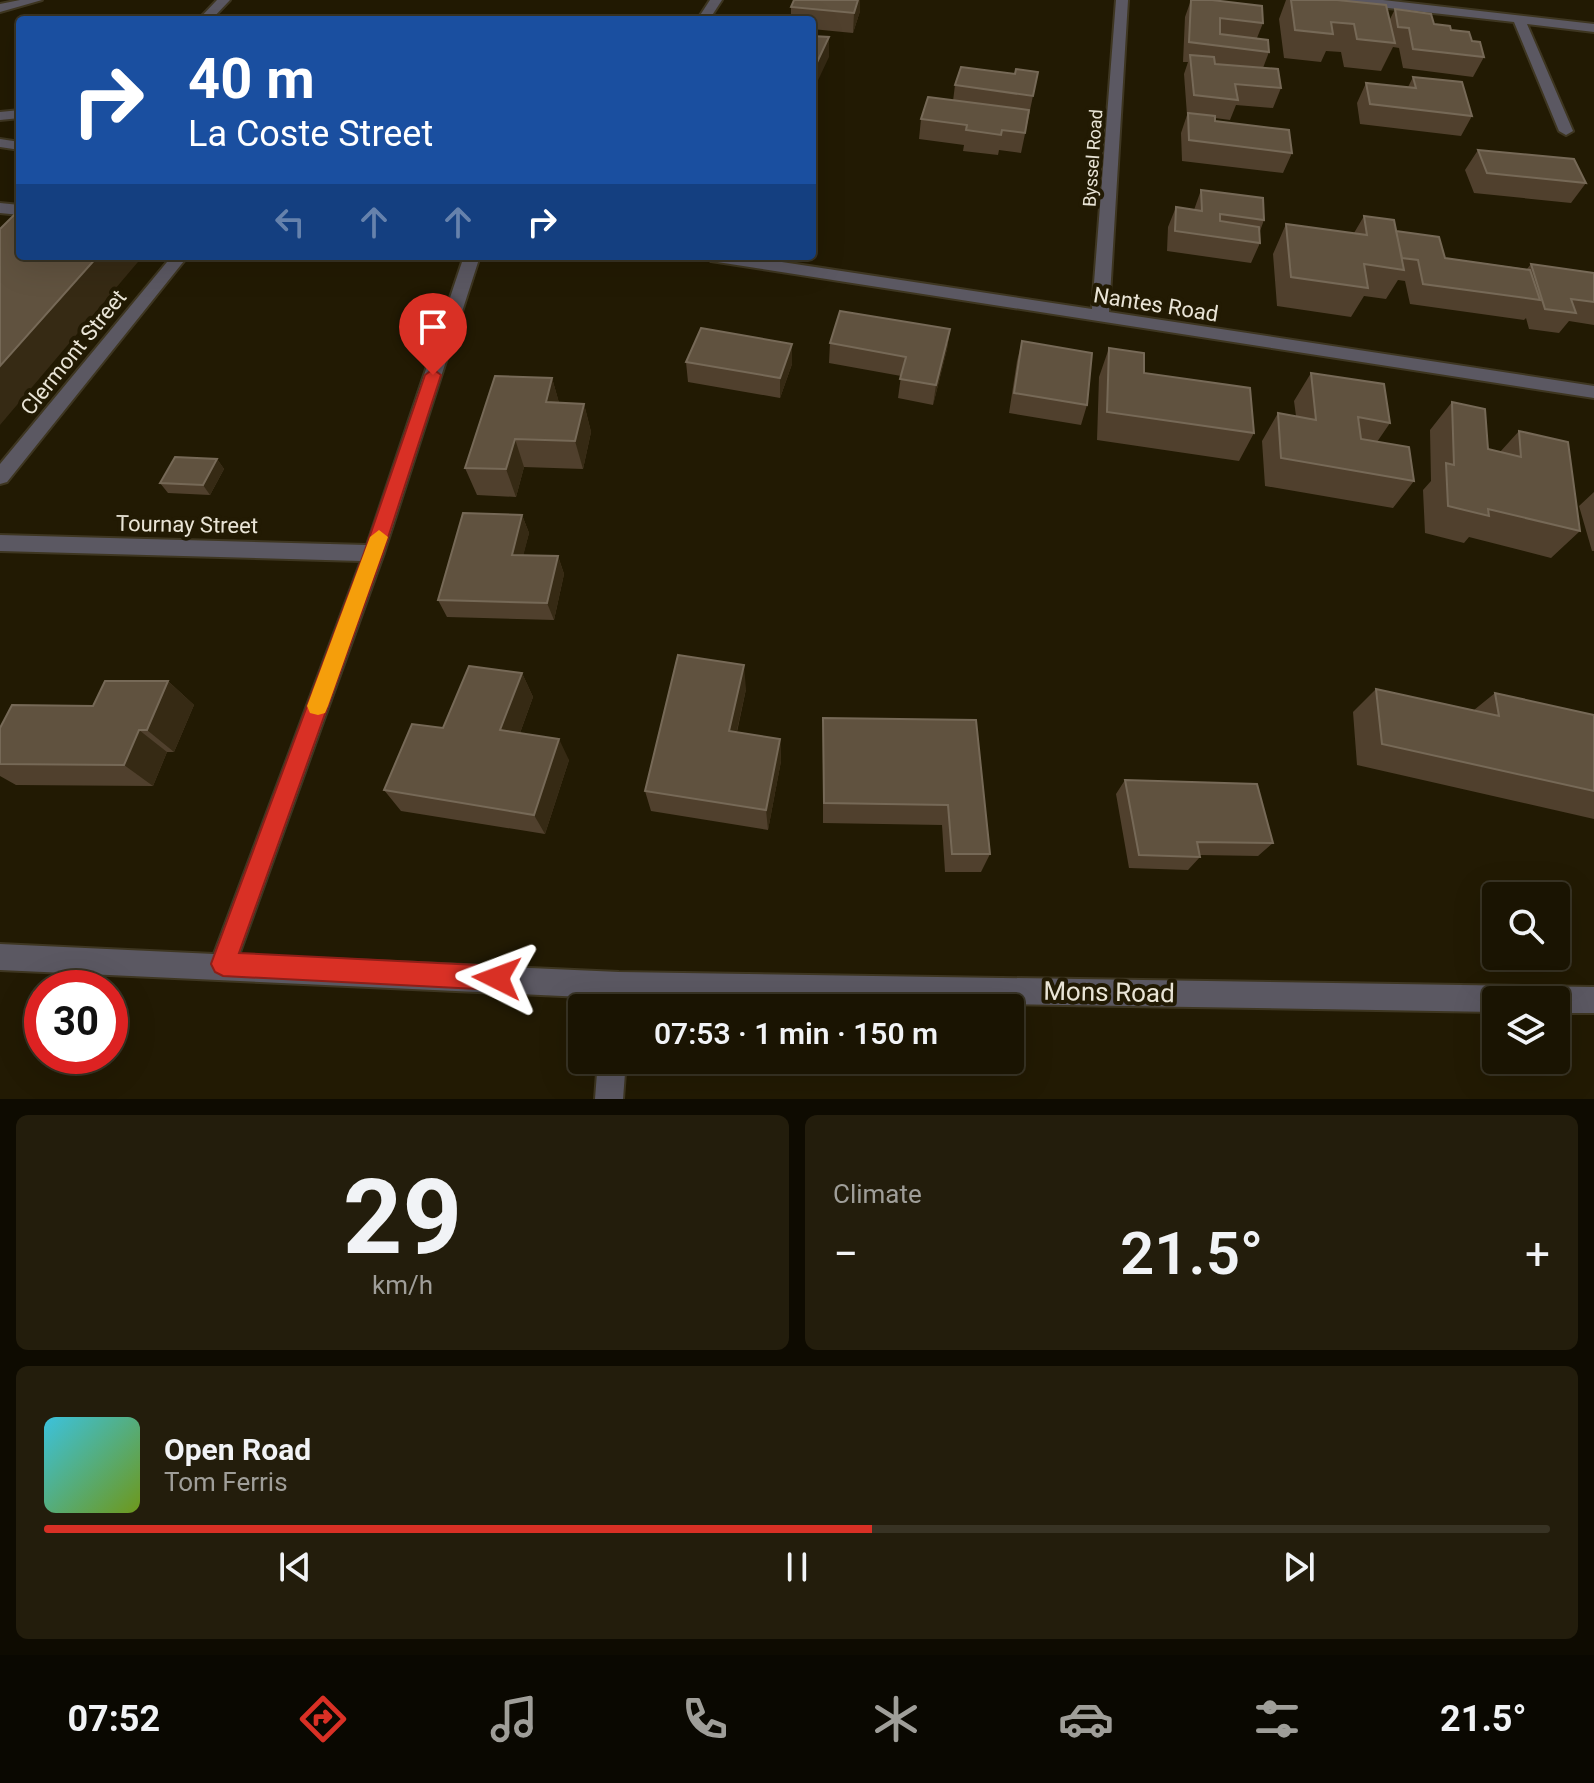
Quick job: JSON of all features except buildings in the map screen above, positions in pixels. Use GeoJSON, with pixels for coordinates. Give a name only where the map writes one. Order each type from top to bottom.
{"type":"FeatureCollection","features":[{"type":"Feature","properties":{"kind":"street"},"geometry":{"type":"LineString","coordinates":[[0,8],[36,0]]}},
{"type":"Feature","properties":{"kind":"street"},"geometry":{"type":"LineString","coordinates":[[208,16],[224,0]]}},
{"type":"Feature","properties":{"kind":"street","name":"Byssel Road"},"geometry":{"type":"LineString","coordinates":[[1100,318],[1122,0]]}},
{"type":"Feature","properties":{"kind":"street"},"geometry":{"type":"LineString","coordinates":[[1352,0],[1594,28]]}},
{"type":"Feature","properties":{"kind":"street"},"geometry":{"type":"LineString","coordinates":[[1519,19],[1566,131]]}},
{"type":"Feature","properties":{"kind":"street","name":"Clermont Street"},"geometry":{"type":"LineString","coordinates":[[0,477],[177,260]]}},
{"type":"Feature","properties":{"kind":"street"},"geometry":{"type":"LineString","coordinates":[[223,964],[374,553],[471,260]]}},
{"type":"Feature","properties":{"kind":"street","name":"Nantes Road"},"geometry":{"type":"LineString","coordinates":[[736,260],[1594,392]]}},
{"type":"Feature","properties":{"kind":"street","name":"Tournay Street"},"geometry":{"type":"LineString","coordinates":[[0,543],[374,553]]}},
{"type":"Feature","properties":{"kind":"street","name":"Mons Road"},"geometry":{"type":"LineString","coordinates":[[0,957],[223,964],[593,994]]}},
{"type":"Feature","properties":{"kind":"street","name":"Mons Road"},"geometry":{"type":"LineString","coordinates":[[1024,998],[1594,1000]]}},
{"type":"Feature","properties":{"kind":"street"},"geometry":{"type":"LineString","coordinates":[[609,1099],[611,1074]]}},
{"type":"Feature","properties":{"kind":"slow traffic"},"geometry":{"type":"LineString","coordinates":[[318,706],[379,537]]}},
{"type":"Feature","properties":{"kind":"route"},"geometry":{"type":"LineString","coordinates":[[433,375],[374,553],[223,964],[497,978]]}}]}
